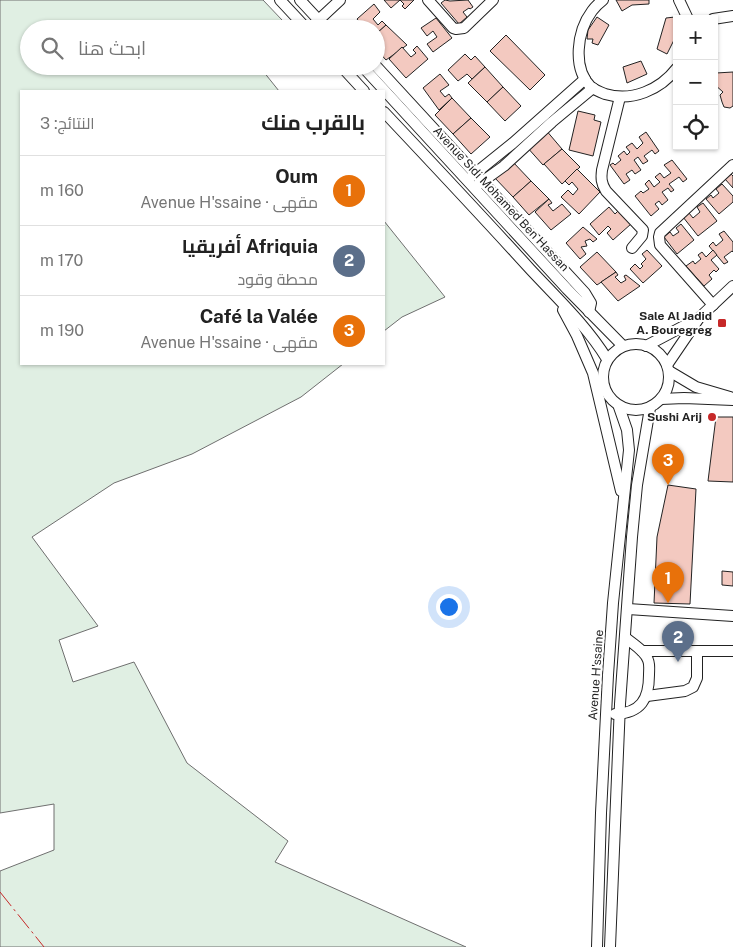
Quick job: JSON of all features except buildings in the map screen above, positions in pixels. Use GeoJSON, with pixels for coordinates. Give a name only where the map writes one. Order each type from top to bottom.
{"type":"FeatureCollection","features":[{"type":"Feature","properties":{"kind":"street"},"geometry":{"type":"LineString","coordinates":[[280,0],[299,20]]}},
{"type":"Feature","properties":{"kind":"street"},"geometry":{"type":"LineString","coordinates":[[300,0],[319,19],[340,0]]}},
{"type":"Feature","properties":{"kind":"street"},"geometry":{"type":"LineString","coordinates":[[428,0],[456,29],[464,28],[493,0]]}},
{"type":"Feature","properties":{"kind":"street"},"geometry":{"type":"LineString","coordinates":[[603,0],[592,11],[582,30],[579,53],[580,65],[585,79],[592,88],[601,93],[620,97],[648,91],[658,86],[673,73]]}},
{"type":"Feature","properties":{"kind":"street"},"geometry":{"type":"LineString","coordinates":[[680,0],[686,15]]}},
{"type":"Feature","properties":{"kind":"street"},"geometry":{"type":"LineString","coordinates":[[718,18],[733,16]]}},
{"type":"Feature","properties":{"kind":"street"},"geometry":{"type":"LineString","coordinates":[[349,75],[363,90]]}},
{"type":"Feature","properties":{"kind":"street","name":"Avenue Sidi Mohamed Ben Hassan"},"geometry":{"type":"LineString","coordinates":[[371,75],[475,180],[590,312],[623,346]]}},
{"type":"Feature","properties":{"kind":"street"},"geometry":{"type":"LineString","coordinates":[[384,75],[475,180]]}},
{"type":"Feature","properties":{"kind":"street"},"geometry":{"type":"LineString","coordinates":[[461,193],[585,79]]}},
{"type":"Feature","properties":{"kind":"street"},"geometry":{"type":"LineString","coordinates":[[475,180],[504,166],[592,88]]}},
{"type":"Feature","properties":{"kind":"street"},"geometry":{"type":"LineString","coordinates":[[620,97],[601,179],[606,191],[643,230],[642,236],[632,248]]}},
{"type":"Feature","properties":{"kind":"street","name":"Avenue Sidi Mohamed Ben Hassan"},"geometry":{"type":"LineString","coordinates":[[385,113],[586,330],[607,359]]}},
{"type":"Feature","properties":{"kind":"street"},"geometry":{"type":"LineString","coordinates":[[713,305],[660,245],[659,237],[660,233],[733,165]]}},
{"type":"Feature","properties":{"kind":"street"},"geometry":{"type":"LineString","coordinates":[[646,346],[699,318],[733,286]]}},
{"type":"Feature","properties":{"kind":"street"},"geometry":{"type":"LineString","coordinates":[[557,298],[578,336],[593,373],[618,473],[623,502]]}},
{"type":"Feature","properties":{"kind":"street"},"geometry":{"type":"LineString","coordinates":[[699,318],[668,368],[668,386],[661,399],[650,408],[634,411],[619,407],[606,394],[603,386],[603,367],[607,359],[623,346],[639,344],[659,353],[668,368],[696,387],[733,399]]}},
{"type":"Feature","properties":{"kind":"street"},"geometry":{"type":"LineString","coordinates":[[661,399],[733,399]]}},
{"type":"Feature","properties":{"kind":"street","name":"Avenue H'ssaine"},"geometry":{"type":"LineString","coordinates":[[598,947],[601,813],[606,714],[613,612],[629,450],[627,430],[619,407]]}},
{"type":"Feature","properties":{"kind":"street"},"geometry":{"type":"LineString","coordinates":[[610,947],[620,714],[637,485],[650,408]]}},
{"type":"Feature","properties":{"kind":"street"},"geometry":{"type":"LineString","coordinates":[[628,609],[733,616]]}},
{"type":"Feature","properties":{"kind":"street"},"geometry":{"type":"LineString","coordinates":[[606,714],[631,712],[639,707],[646,696],[650,666],[642,651],[626,638]]}},
{"type":"Feature","properties":{"kind":"street"},"geometry":{"type":"LineString","coordinates":[[642,651],[733,651]]}},
{"type":"Feature","properties":{"kind":"street"},"geometry":{"type":"LineString","coordinates":[[646,696],[685,691],[694,687],[697,678],[697,652]]}},
{"type":"Feature","properties":{"kind":"green space"},"geometry":{"type":"Polygon","coordinates":[[[0,0],[263,0],[282,20],[20,20],[20,75],[266,75],[278,90],[20,90],[20,365],[342,365],[301,397],[192,454],[114,483],[32,537],[98,626],[59,640],[73,682],[134,662],[187,763],[288,841],[275,862],[466,947],[0,947],[0,871],[54,850],[54,804],[0,813],[0,0]]]}},
{"type":"Feature","properties":{"kind":"green space"},"geometry":{"type":"Polygon","coordinates":[[[385,222],[445,297],[402,317],[385,330],[385,222]]]}},
{"type":"Feature","properties":{"kind":"power"},"geometry":{"type":"LineString","coordinates":[[0,892],[44,947]]}},
{"type":"Feature","properties":{"kind":"place","name":"Sale Al Jadid A. Bouregreg"},"geometry":{"type":"Point","coordinates":[722,323]}},
{"type":"Feature","properties":{"kind":"place","name":"Sushi Arij"},"geometry":{"type":"Point","coordinates":[712,417]}},
{"type":"Feature","properties":{"kind":"place","name":"Café la Valée"},"geometry":{"type":"Point","coordinates":[668,485]}},
{"type":"Feature","properties":{"kind":"place","name":"Oum"},"geometry":{"type":"Point","coordinates":[668,603]}},
{"type":"Feature","properties":{"kind":"place","name":"Afriquia أفريقيا"},"geometry":{"type":"Point","coordinates":[678,662]}}]}
